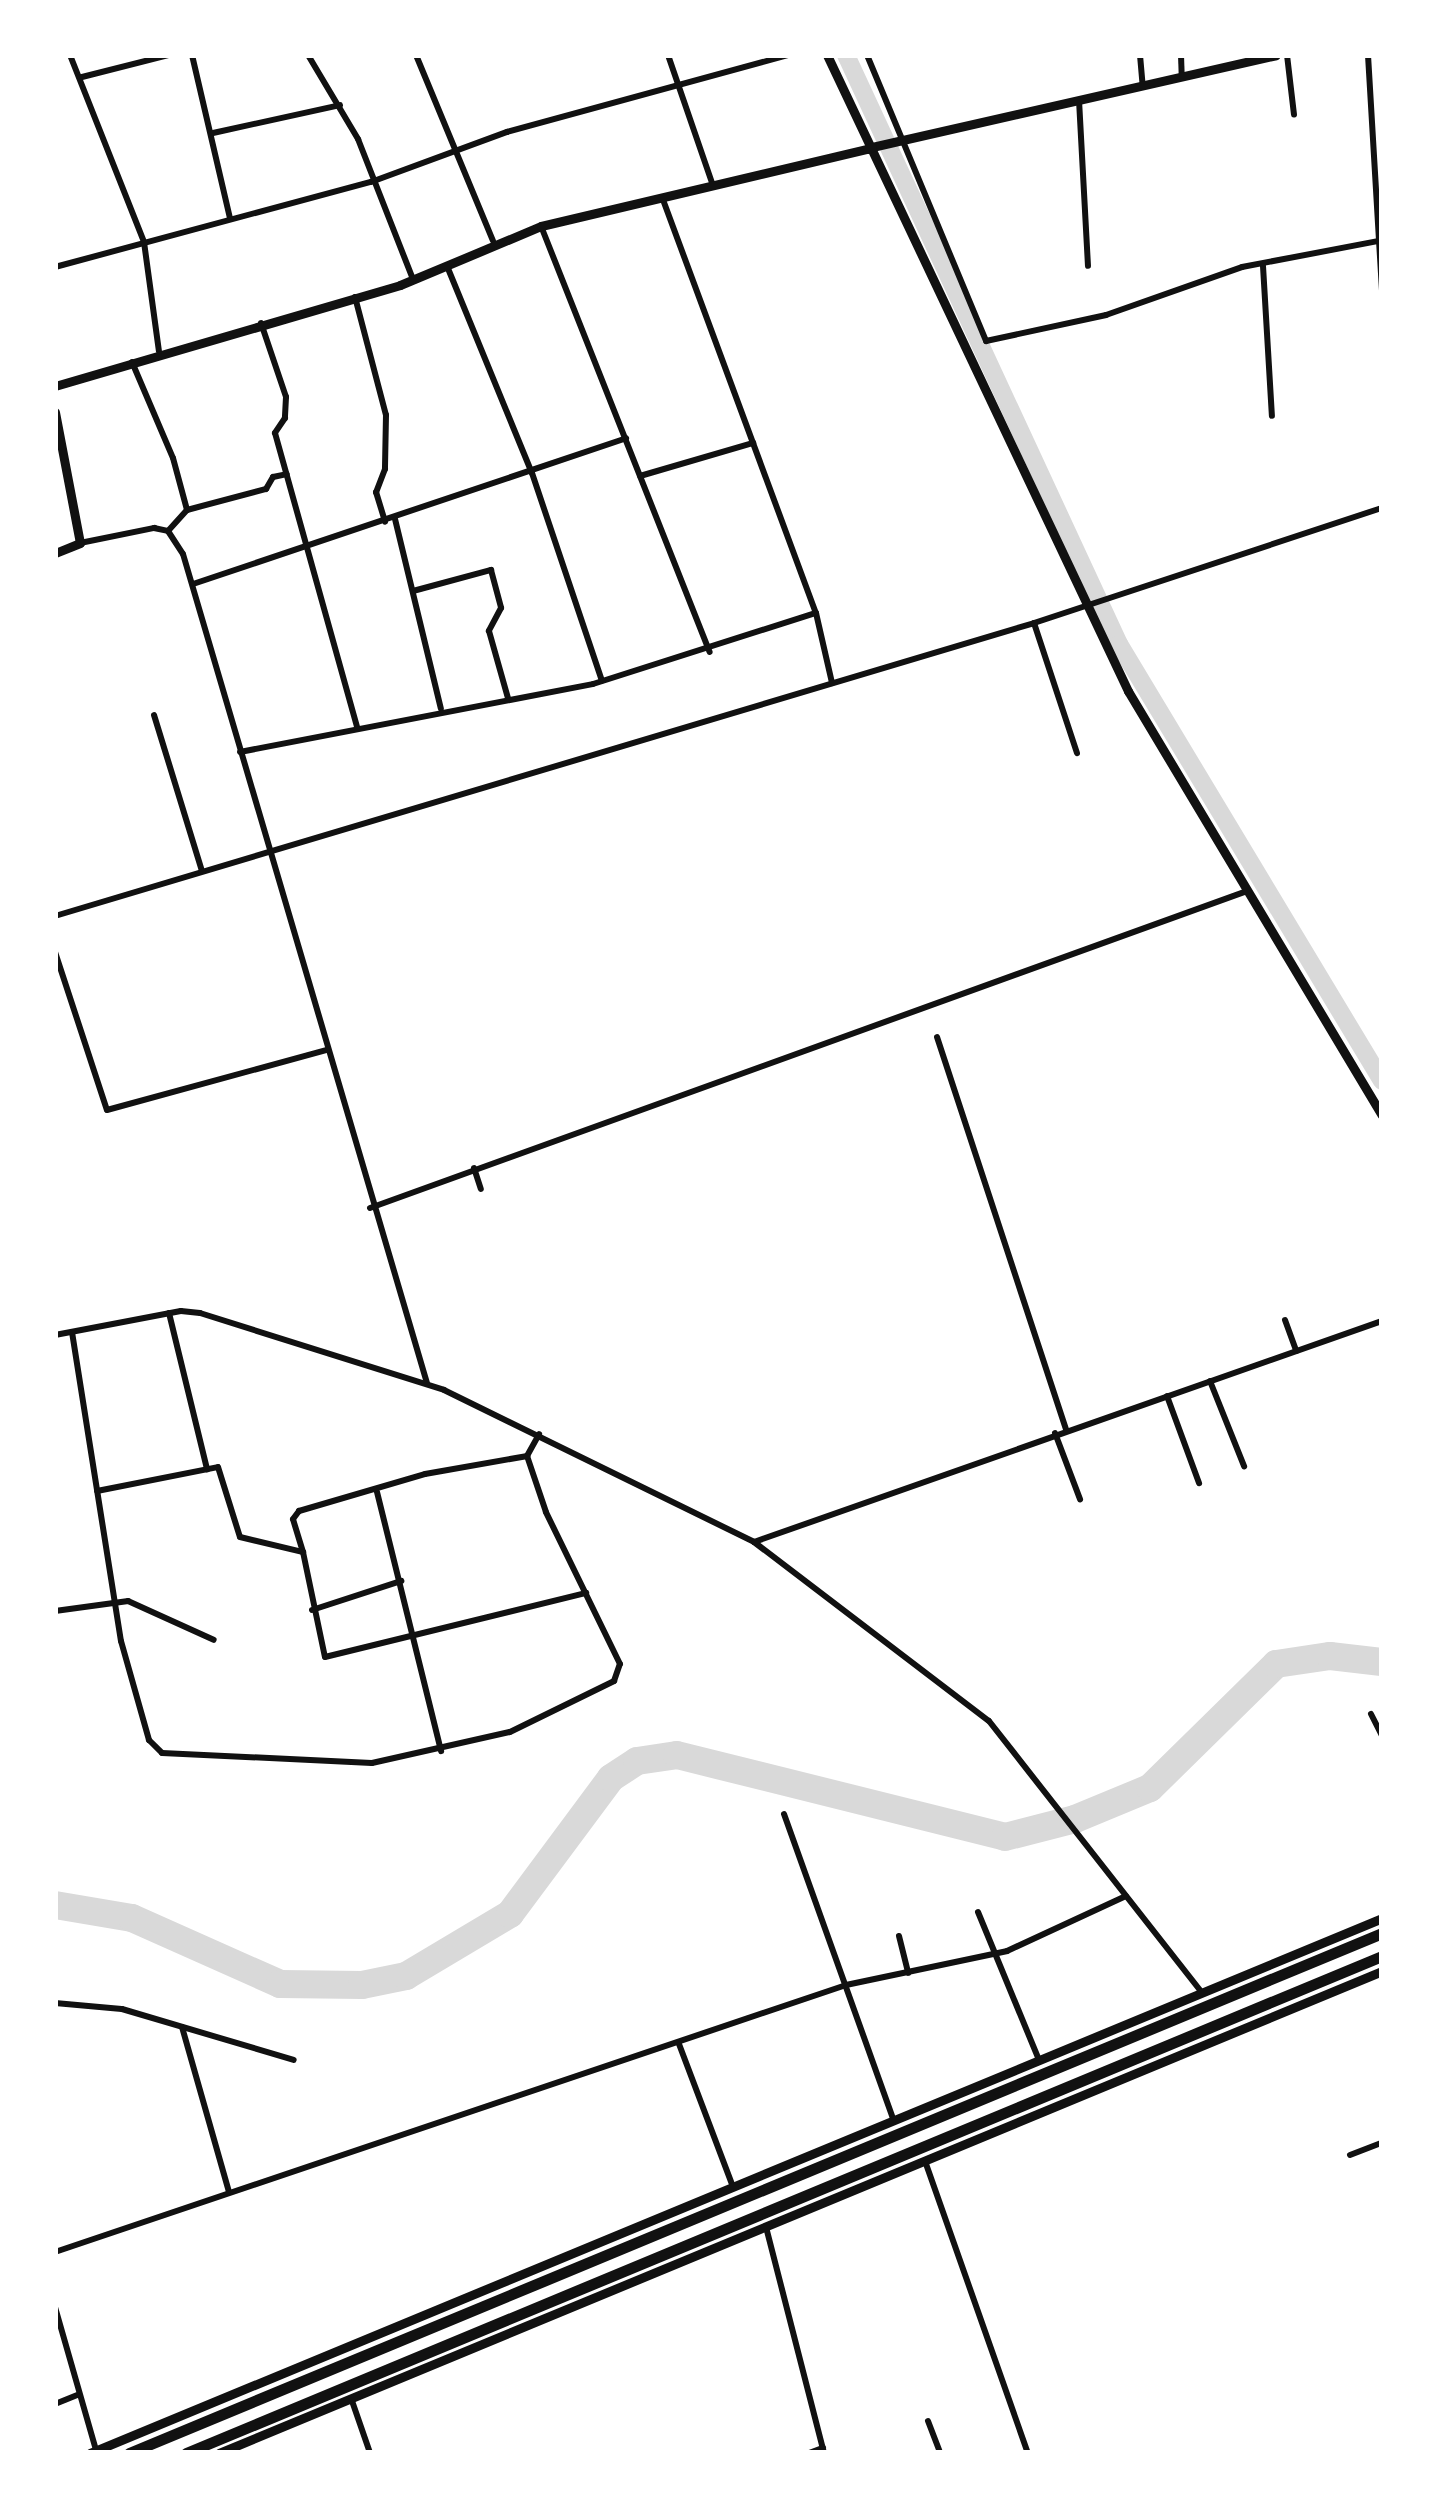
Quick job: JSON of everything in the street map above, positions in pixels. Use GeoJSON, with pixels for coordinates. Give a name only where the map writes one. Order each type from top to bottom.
{"type":"FeatureCollection","features":[{"type":"Feature","properties":{"kind":"highway"},"geometry":{"type":"LineString","coordinates":[[129,2453],[1382,1933]]}},
{"type":"Feature","properties":{"kind":"highway"},"geometry":{"type":"LineString","coordinates":[[186,2453],[682,2254],[1382,1956]]}},
{"type":"Feature","properties":{"kind":"highway"},"geometry":{"type":"LineString","coordinates":[[595,2244],[601,2258]]}},
{"type":"Feature","properties":{"kind":"street"},"geometry":{"type":"LineString","coordinates":[[70,55],[82,76],[144,242],[159,351]]}},
{"type":"Feature","properties":{"kind":"street"},"geometry":{"type":"LineString","coordinates":[[82,76],[170,55]]}},
{"type":"Feature","properties":{"kind":"street"},"geometry":{"type":"LineString","coordinates":[[192,55],[214,134],[230,218]]}},
{"type":"Feature","properties":{"kind":"street"},"geometry":{"type":"LineString","coordinates":[[308,55],[340,105],[413,279]]}},
{"type":"Feature","properties":{"kind":"street"},"geometry":{"type":"LineString","coordinates":[[416,55],[494,242]]}},
{"type":"Feature","properties":{"kind":"street"},"geometry":{"type":"LineString","coordinates":[[668,55],[712,183]]}},
{"type":"Feature","properties":{"kind":"street"},"geometry":{"type":"LineString","coordinates":[[55,267],[371,182],[678,82],[788,55]]}},
{"type":"Feature","properties":{"kind":"street"},"geometry":{"type":"LineString","coordinates":[[826,55],[1128,691],[1382,1115]]}},
{"type":"Feature","properties":{"kind":"street"},"geometry":{"type":"LineString","coordinates":[[867,55],[986,342],[1040,334],[1263,266],[1378,241]]}},
{"type":"Feature","properties":{"kind":"street"},"geometry":{"type":"LineString","coordinates":[[1140,55],[1143,87]]}},
{"type":"Feature","properties":{"kind":"street"},"geometry":{"type":"LineString","coordinates":[[1180,55],[1182,78]]}},
{"type":"Feature","properties":{"kind":"street"},"geometry":{"type":"LineString","coordinates":[[55,386],[159,351],[413,279],[494,242],[541,226],[712,183],[1182,78],[1228,61],[1276,55]]}},
{"type":"Feature","properties":{"kind":"street"},"geometry":{"type":"LineString","coordinates":[[1287,55],[1294,115]]}},
{"type":"Feature","properties":{"kind":"street"},"geometry":{"type":"LineString","coordinates":[[1368,55],[1382,294]]}},
{"type":"Feature","properties":{"kind":"street"},"geometry":{"type":"LineString","coordinates":[[1080,99],[1088,266]]}},
{"type":"Feature","properties":{"kind":"street"},"geometry":{"type":"LineString","coordinates":[[214,134],[340,105]]}},
{"type":"Feature","properties":{"kind":"street"},"geometry":{"type":"LineString","coordinates":[[662,196],[816,614],[832,683]]}},
{"type":"Feature","properties":{"kind":"street"},"geometry":{"type":"LineString","coordinates":[[541,226],[710,652]]}},
{"type":"Feature","properties":{"kind":"street"},"geometry":{"type":"LineString","coordinates":[[446,263],[532,474],[602,682]]}},
{"type":"Feature","properties":{"kind":"street"},"geometry":{"type":"LineString","coordinates":[[1263,266],[1272,416]]}},
{"type":"Feature","properties":{"kind":"street"},"geometry":{"type":"LineString","coordinates":[[355,297],[386,415],[385,469],[376,492],[386,522]]}},
{"type":"Feature","properties":{"kind":"street"},"geometry":{"type":"LineString","coordinates":[[261,323],[286,397],[285,418],[275,433],[357,727]]}},
{"type":"Feature","properties":{"kind":"street"},"geometry":{"type":"LineString","coordinates":[[131,361],[173,458],[186,510]]}},
{"type":"Feature","properties":{"kind":"street"},"geometry":{"type":"LineString","coordinates":[[55,412],[80,544]]}},
{"type":"Feature","properties":{"kind":"street"},"geometry":{"type":"LineString","coordinates":[[193,584],[307,543],[386,522],[532,474],[626,438]]}},
{"type":"Feature","properties":{"kind":"street"},"geometry":{"type":"LineString","coordinates":[[640,476],[753,443]]}},
{"type":"Feature","properties":{"kind":"street"},"geometry":{"type":"LineString","coordinates":[[168,531],[186,510],[266,489],[273,477],[287,474]]}},
{"type":"Feature","properties":{"kind":"street"},"geometry":{"type":"LineString","coordinates":[[55,916],[1034,623],[1382,508]]}},
{"type":"Feature","properties":{"kind":"street"},"geometry":{"type":"LineString","coordinates":[[395,519],[441,709]]}},
{"type":"Feature","properties":{"kind":"street"},"geometry":{"type":"LineString","coordinates":[[55,552],[136,528],[168,531]]}},
{"type":"Feature","properties":{"kind":"street"},"geometry":{"type":"LineString","coordinates":[[168,531],[193,584],[370,1208],[427,1383]]}},
{"type":"Feature","properties":{"kind":"street"},"geometry":{"type":"LineString","coordinates":[[413,591],[491,570],[501,608],[490,630],[508,698]]}},
{"type":"Feature","properties":{"kind":"street"},"geometry":{"type":"LineString","coordinates":[[239,752],[441,709],[602,682],[710,652],[816,614]]}},
{"type":"Feature","properties":{"kind":"street"},"geometry":{"type":"LineString","coordinates":[[1034,623],[1077,753]]}},
{"type":"Feature","properties":{"kind":"street"},"geometry":{"type":"LineString","coordinates":[[154,714],[202,871]]}},
{"type":"Feature","properties":{"kind":"street"},"geometry":{"type":"LineString","coordinates":[[370,1208],[1248,891]]}},
{"type":"Feature","properties":{"kind":"street"},"geometry":{"type":"LineString","coordinates":[[55,952],[107,1110],[326,1050]]}},
{"type":"Feature","properties":{"kind":"street"},"geometry":{"type":"LineString","coordinates":[[936,1036],[1066,1430]]}},
{"type":"Feature","properties":{"kind":"street"},"geometry":{"type":"LineString","coordinates":[[474,1168],[481,1190]]}},
{"type":"Feature","properties":{"kind":"street"},"geometry":{"type":"LineString","coordinates":[[55,1335],[169,1314],[200,1313],[427,1383],[539,1434],[754,1542],[941,1678],[1031,1770],[1202,1993]]}},
{"type":"Feature","properties":{"kind":"street"},"geometry":{"type":"LineString","coordinates":[[169,1314],[207,1469]]}},
{"type":"Feature","properties":{"kind":"street"},"geometry":{"type":"LineString","coordinates":[[1285,1320],[1296,1351]]}},
{"type":"Feature","properties":{"kind":"street"},"geometry":{"type":"LineString","coordinates":[[754,1542],[1382,1321]]}},
{"type":"Feature","properties":{"kind":"street"},"geometry":{"type":"LineString","coordinates":[[72,1332],[113,1600],[153,1750],[337,1766],[441,1751],[510,1732],[620,1674],[526,1456]]}},
{"type":"Feature","properties":{"kind":"street"},"geometry":{"type":"LineString","coordinates":[[1210,1381],[1244,1466]]}},
{"type":"Feature","properties":{"kind":"street"},"geometry":{"type":"LineString","coordinates":[[1167,1396],[1198,1484]]}},
{"type":"Feature","properties":{"kind":"street"},"geometry":{"type":"LineString","coordinates":[[539,1434],[526,1456],[424,1474],[378,1492],[295,1514],[312,1610],[325,1657],[586,1593]]}},
{"type":"Feature","properties":{"kind":"street"},"geometry":{"type":"LineString","coordinates":[[1055,1434],[1080,1499]]}},
{"type":"Feature","properties":{"kind":"street"},"geometry":{"type":"LineString","coordinates":[[96,1491],[207,1469],[224,1471],[240,1537],[303,1552]]}},
{"type":"Feature","properties":{"kind":"street"},"geometry":{"type":"LineString","coordinates":[[378,1492],[416,1634],[441,1751]]}},
{"type":"Feature","properties":{"kind":"street"},"geometry":{"type":"LineString","coordinates":[[312,1610],[401,1581]]}},
{"type":"Feature","properties":{"kind":"street"},"geometry":{"type":"LineString","coordinates":[[55,1611],[113,1600],[146,1606],[214,1640]]}},
{"type":"Feature","properties":{"kind":"street"},"geometry":{"type":"LineString","coordinates":[[1372,1714],[1382,1736]]}},
{"type":"Feature","properties":{"kind":"street"},"geometry":{"type":"LineString","coordinates":[[784,1814],[894,2122]]}},
{"type":"Feature","properties":{"kind":"street"},"geometry":{"type":"LineString","coordinates":[[55,2252],[846,1986],[992,1956],[1126,1896]]}},
{"type":"Feature","properties":{"kind":"street"},"geometry":{"type":"LineString","coordinates":[[978,1912],[992,1956],[1040,2061]]}},
{"type":"Feature","properties":{"kind":"street"},"geometry":{"type":"LineString","coordinates":[[55,2307],[93,2452],[1382,1918]]}},
{"type":"Feature","properties":{"kind":"street"},"geometry":{"type":"LineString","coordinates":[[900,1936],[908,1973]]}},
{"type":"Feature","properties":{"kind":"street"},"geometry":{"type":"LineString","coordinates":[[219,2453],[682,2254],[766,2227],[1382,1972]]}},
{"type":"Feature","properties":{"kind":"street"},"geometry":{"type":"LineString","coordinates":[[55,2003],[122,2009],[294,2060]]}},
{"type":"Feature","properties":{"kind":"street"},"geometry":{"type":"LineString","coordinates":[[182,2027],[229,2192]]}},
{"type":"Feature","properties":{"kind":"street"},"geometry":{"type":"LineString","coordinates":[[679,2044],[733,2187]]}},
{"type":"Feature","properties":{"kind":"street"},"geometry":{"type":"LineString","coordinates":[[1350,2155],[1382,2142]]}},
{"type":"Feature","properties":{"kind":"street"},"geometry":{"type":"LineString","coordinates":[[925,2161],[1028,2453]]}},
{"type":"Feature","properties":{"kind":"street"},"geometry":{"type":"LineString","coordinates":[[766,2227],[824,2450],[809,2453]]}},
{"type":"Feature","properties":{"kind":"street"},"geometry":{"type":"LineString","coordinates":[[55,2404],[77,2395]]}},
{"type":"Feature","properties":{"kind":"street"},"geometry":{"type":"LineString","coordinates":[[351,2398],[370,2453]]}},
{"type":"Feature","properties":{"kind":"street"},"geometry":{"type":"LineString","coordinates":[[928,2421],[940,2453]]}},
{"type":"Feature","properties":{"kind":"waterway"},"geometry":{"type":"LineString","coordinates":[[846,55],[1119,644],[1382,1081]]}},
{"type":"Feature","properties":{"kind":"waterway"},"geometry":{"type":"LineString","coordinates":[[55,1905],[132,1918],[280,1984],[362,1985],[406,1976],[510,1914],[611,1778],[637,1761],[677,1755],[1005,1837],[1075,1819],[1150,1788],[1276,1664],[1330,1656],[1382,1662]]}}]}
